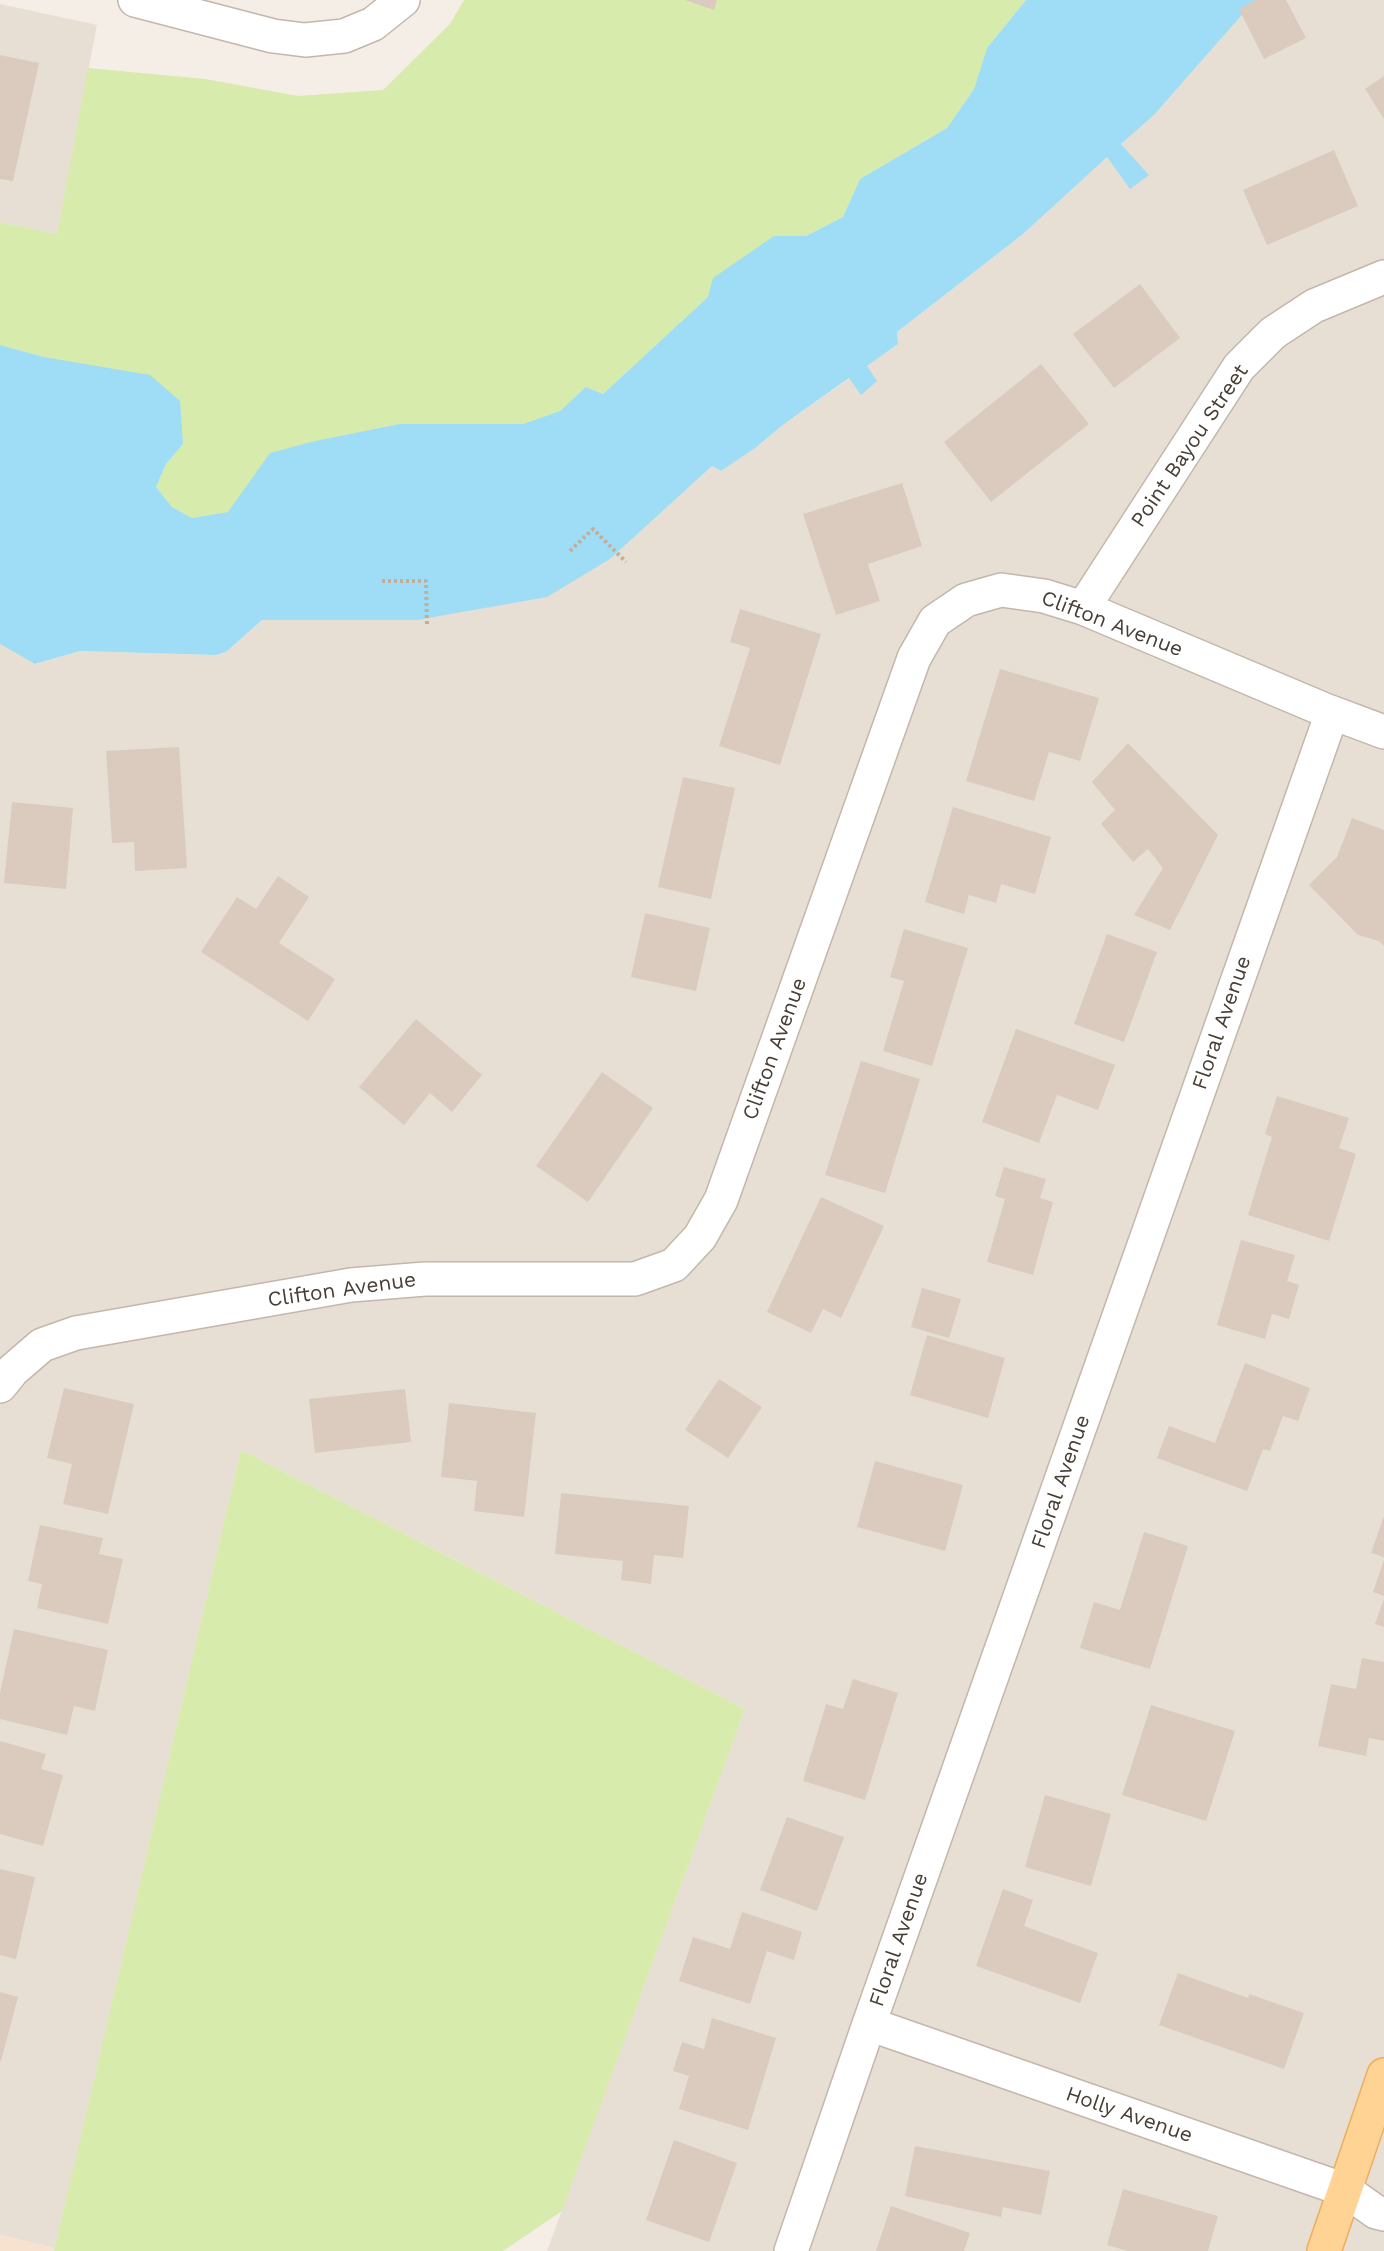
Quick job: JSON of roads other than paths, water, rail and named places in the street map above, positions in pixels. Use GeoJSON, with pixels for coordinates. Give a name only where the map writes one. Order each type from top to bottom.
{"type":"FeatureCollection","features":[{"type":"Feature","properties":{"kind":"main road"},"geometry":{"type":"LineString","coordinates":[[1324,2251],[1384,2075]]}},
{"type":"Feature","properties":{"kind":"street"},"geometry":{"type":"LineString","coordinates":[[135,0],[273,36],[305,40],[344,36],[373,24],[403,0]]}},
{"type":"Feature","properties":{"kind":"street","name":"Point Bayou Street"},"geometry":{"type":"LineString","coordinates":[[1083,608],[1239,367],[1273,333],[1314,306],[1384,277]]}},
{"type":"Feature","properties":{"kind":"street","name":"Clifton Avenue"},"geometry":{"type":"LineString","coordinates":[[0,1386],[13,1370],[42,1345],[76,1333],[351,1285],[426,1279],[635,1279],[674,1265],[700,1237],[721,1200],[914,658],[934,621],[966,600],[1002,590],[1044,596],[1083,608],[1332,713],[1384,732]]}},
{"type":"Feature","properties":{"kind":"street","name":"Floral Avenue"},"geometry":{"type":"LineString","coordinates":[[791,2251],[1332,713]]}},
{"type":"Feature","properties":{"kind":"street","name":"Holly Avenue"},"geometry":{"type":"LineString","coordinates":[[869,2024],[1345,2190],[1376,2212],[1384,2214]]}},
{"type":"Feature","properties":{"kind":"water"},"geometry":{"type":"Polygon","coordinates":[[[1026,0],[1255,0],[1154,115],[1121,144],[1149,175],[1130,189],[1107,157],[1023,234],[897,332],[898,344],[867,366],[877,381],[861,395],[849,378],[721,471],[712,466],[610,559],[547,597],[417,620],[262,620],[226,652],[216,655],[80,651],[35,664],[0,644],[0,345],[44,357],[150,375],[180,401],[183,444],[166,464],[156,487],[172,507],[192,518],[228,512],[270,453],[399,424],[523,424],[560,411],[586,387],[603,394],[708,297],[713,278],[774,236],[806,236],[843,217],[860,179],[947,128],[974,89],[987,48],[1026,0]]]}}]}
